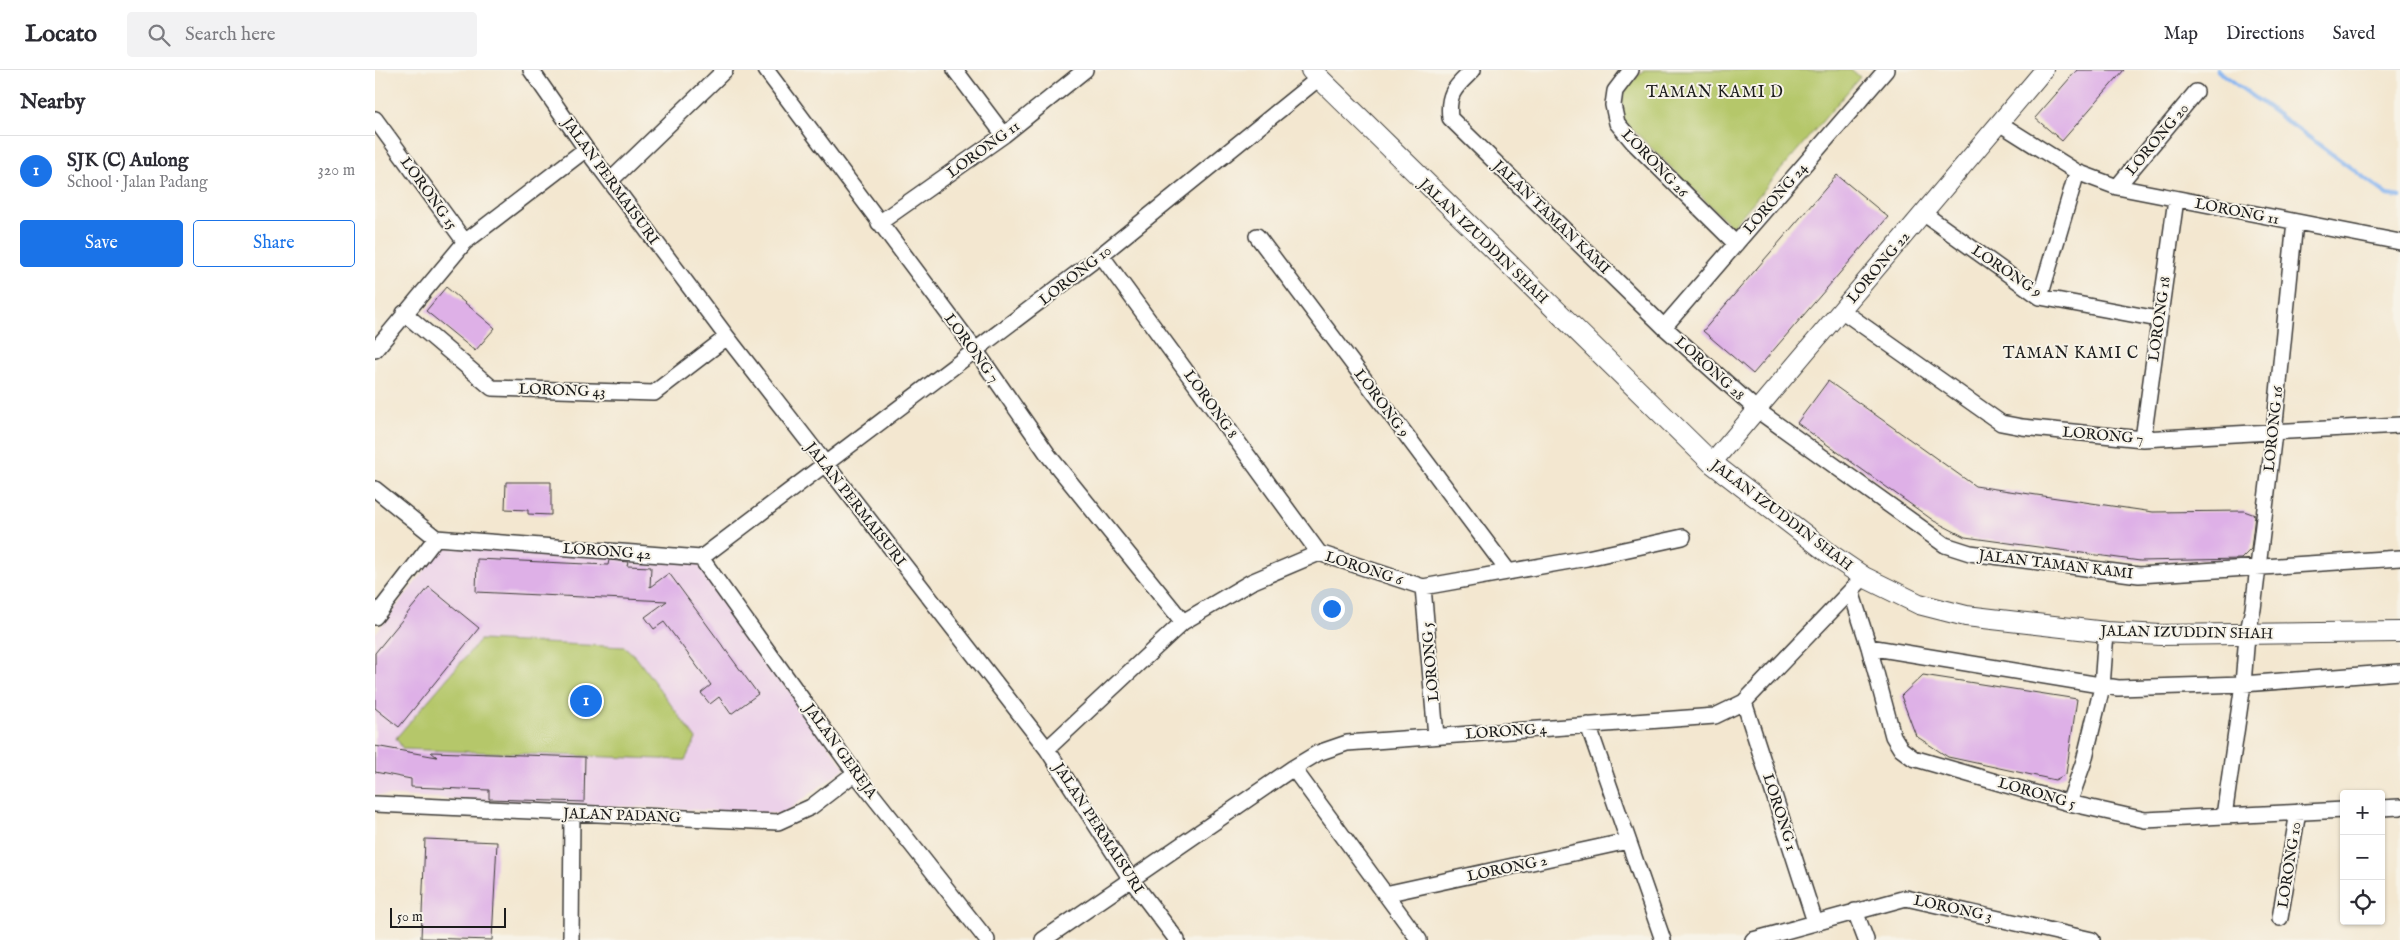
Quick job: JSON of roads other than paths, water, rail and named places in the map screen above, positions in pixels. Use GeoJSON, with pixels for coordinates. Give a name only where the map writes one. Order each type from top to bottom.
{"type":"FeatureCollection","features":[{"type":"Feature","properties":{"kind":"main road","name":"JALAN IZUDDIN SHAH"},"geometry":{"type":"LineString","coordinates":[[1315,74],[1712,463],[1830,554],[1858,584],[1919,604],[1966,616],[2106,632],[2161,635],[2400,632]]}},
{"type":"Feature","properties":{"kind":"street","name":"JALAN PERMAISURI"},"geometry":{"type":"LineString","coordinates":[[531,70],[586,149],[727,337],[1047,749],[1130,878],[1177,940]]}},
{"type":"Feature","properties":{"kind":"street"},"geometry":{"type":"LineString","coordinates":[[610,181],[725,70]]}},
{"type":"Feature","properties":{"kind":"street","name":"LORONG 7"},"geometry":{"type":"LineString","coordinates":[[766,70],[976,351],[1049,456],[1183,622]]}},
{"type":"Feature","properties":{"kind":"street"},"geometry":{"type":"LineString","coordinates":[[955,70],[1004,135]]}},
{"type":"Feature","properties":{"kind":"street","name":"LORONG 11"},"geometry":{"type":"LineString","coordinates":[[879,223],[1004,135],[1085,70]]}},
{"type":"Feature","properties":{"kind":"street","name":"JALAN TAMAN KAMI"},"geometry":{"type":"LineString","coordinates":[[1473,70],[1452,92],[1448,103],[1450,118],[1664,327]]}},
{"type":"Feature","properties":{"kind":"street","name":"LORONG 26"},"geometry":{"type":"LineString","coordinates":[[1631,70],[1615,91],[1613,105],[1617,123],[1633,142],[1736,244]]}},
{"type":"Feature","properties":{"kind":"street","name":"LORONG 22"},"geometry":{"type":"LineString","coordinates":[[1712,463],[2044,70]]}},
{"type":"Feature","properties":{"kind":"street","name":"LORONG 24"},"geometry":{"type":"LineString","coordinates":[[1664,327],[1880,72]]}},
{"type":"Feature","properties":{"kind":"street","name":"LORONG 10"},"geometry":{"type":"LineString","coordinates":[[825,464],[1101,255],[1315,74]]}},
{"type":"Feature","properties":{"kind":"street","name":"LORONG 20"},"geometry":{"type":"LineString","coordinates":[[2117,187],[2196,92]]}},
{"type":"Feature","properties":{"kind":"street","name":"LORONG 15"},"geometry":{"type":"LineString","coordinates":[[375,119],[465,242]]}},
{"type":"Feature","properties":{"kind":"street","name":"LORONG 11"},"geometry":{"type":"LineString","coordinates":[[1999,123],[2077,172],[2117,187],[2400,242]]}},
{"type":"Feature","properties":{"kind":"street"},"geometry":{"type":"LineString","coordinates":[[375,350],[465,242],[586,149]]}},
{"type":"Feature","properties":{"kind":"street"},"geometry":{"type":"LineString","coordinates":[[2040,297],[2077,172]]}},
{"type":"Feature","properties":{"kind":"street","name":"LORONG 18"},"geometry":{"type":"LineString","coordinates":[[2143,439],[2175,199]]}},
{"type":"Feature","properties":{"kind":"street","name":"LORONG 9"},"geometry":{"type":"LineString","coordinates":[[1923,213],[2040,297],[2158,319]]}},
{"type":"Feature","properties":{"kind":"street","name":"LORONG 16"},"geometry":{"type":"LineString","coordinates":[[2223,816],[2243,684],[2247,635],[2253,608],[2256,569],[2274,433],[2295,222]]}},
{"type":"Feature","properties":{"kind":"street","name":"LORONG 9"},"geometry":{"type":"LineString","coordinates":[[1257,236],[1508,571]]}},
{"type":"Feature","properties":{"kind":"street","name":"LORONG 8"},"geometry":{"type":"LineString","coordinates":[[1101,255],[1319,553]]}},
{"type":"Feature","properties":{"kind":"street","name":"LORONG 7"},"geometry":{"type":"LineString","coordinates":[[1841,310],[2001,423],[2022,427],[2143,439],[2400,425]]}},
{"type":"Feature","properties":{"kind":"street","name":"LORONG 43"},"geometry":{"type":"LineString","coordinates":[[404,313],[492,388],[654,393],[727,337]]}},
{"type":"Feature","properties":{"kind":"street","name":"LORONG 28"},"geometry":{"type":"LineString","coordinates":[[1664,327],[1757,410]]}},
{"type":"Feature","properties":{"kind":"street","name":"JALAN TAMAN KAMI"},"geometry":{"type":"LineString","coordinates":[[1757,410],[1932,537],[1945,545],[1970,554],[2139,575],[2256,569],[2400,558]]}},
{"type":"Feature","properties":{"kind":"street"},"geometry":{"type":"LineString","coordinates":[[701,558],[825,464]]}},
{"type":"Feature","properties":{"kind":"street"},"geometry":{"type":"LineString","coordinates":[[375,489],[436,538],[375,617]]}},
{"type":"Feature","properties":{"kind":"street","name":"LORONG 6"},"geometry":{"type":"LineString","coordinates":[[1047,749],[1183,622],[1251,582],[1319,553],[1423,587],[1587,558],[1683,537]]}},
{"type":"Feature","properties":{"kind":"street","name":"LORONG 42"},"geometry":{"type":"LineString","coordinates":[[436,538],[701,558]]}},
{"type":"Feature","properties":{"kind":"street","name":"JALAN GEREJA"},"geometry":{"type":"LineString","coordinates":[[701,558],[855,773],[987,940]]}},
{"type":"Feature","properties":{"kind":"street","name":"LORONG 5"},"geometry":{"type":"LineString","coordinates":[[1858,584],[1869,648],[1893,736],[1901,749],[1913,758],[2069,803],[2145,820],[2340,810]]}},
{"type":"Feature","properties":{"kind":"street","name":"LORONG 4"},"geometry":{"type":"LineString","coordinates":[[1043,940],[1130,878],[1293,768],[1318,753],[1347,743],[1715,716],[1745,702],[1858,584]]}},
{"type":"Feature","properties":{"kind":"street","name":"LORONG 5"},"geometry":{"type":"LineString","coordinates":[[1423,587],[1436,736]]}},
{"type":"Feature","properties":{"kind":"street"},"geometry":{"type":"LineString","coordinates":[[2069,803],[2084,761],[2101,687],[2106,632]]}},
{"type":"Feature","properties":{"kind":"street"},"geometry":{"type":"LineString","coordinates":[[1869,648],[2101,687],[2243,684],[2400,672]]}},
{"type":"Feature","properties":{"kind":"street","name":"LORONG 1"},"geometry":{"type":"LineString","coordinates":[[1745,702],[1815,922]]}},
{"type":"Feature","properties":{"kind":"street"},"geometry":{"type":"LineString","coordinates":[[1588,725],[1663,940]]}},
{"type":"Feature","properties":{"kind":"street"},"geometry":{"type":"LineString","coordinates":[[1293,768],[1419,940]]}},
{"type":"Feature","properties":{"kind":"street","name":"JALAN PADANG"},"geometry":{"type":"LineString","coordinates":[[375,804],[778,822],[811,807],[855,773]]}},
{"type":"Feature","properties":{"kind":"street"},"geometry":{"type":"LineString","coordinates":[[2385,808],[2400,807]]}},
{"type":"Feature","properties":{"kind":"street","name":"LORONG 10"},"geometry":{"type":"LineString","coordinates":[[2280,918],[2297,812]]}},
{"type":"Feature","properties":{"kind":"street"},"geometry":{"type":"LineString","coordinates":[[571,940],[572,813]]}},
{"type":"Feature","properties":{"kind":"street","name":"LORONG 2"},"geometry":{"type":"LineString","coordinates":[[1385,894],[1628,841]]}},
{"type":"Feature","properties":{"kind":"street","name":"LORONG 3"},"geometry":{"type":"LineString","coordinates":[[1753,940],[1896,899],[1916,899],[2092,940]]}},
{"type":"Feature","properties":{"kind":"street"},"geometry":{"type":"LineString","coordinates":[[1855,911],[1866,940]]}},
{"type":"Feature","properties":{"kind":"waterway"},"geometry":{"type":"LineString","coordinates":[[2217,70],[2388,195],[2400,197]]}},
{"type":"Feature","properties":{"kind":"place","name":"SJK (C) Aulong"},"geometry":{"type":"Point","coordinates":[586,701]}},
{"type":"Feature","properties":{"kind":"district","name":"TAMAN KAMI D"},"geometry":{"type":"Point","coordinates":[1715,91]}},
{"type":"Feature","properties":{"kind":"district","name":"TAMAN KAMI C"},"geometry":{"type":"Point","coordinates":[2071,352]}}]}
